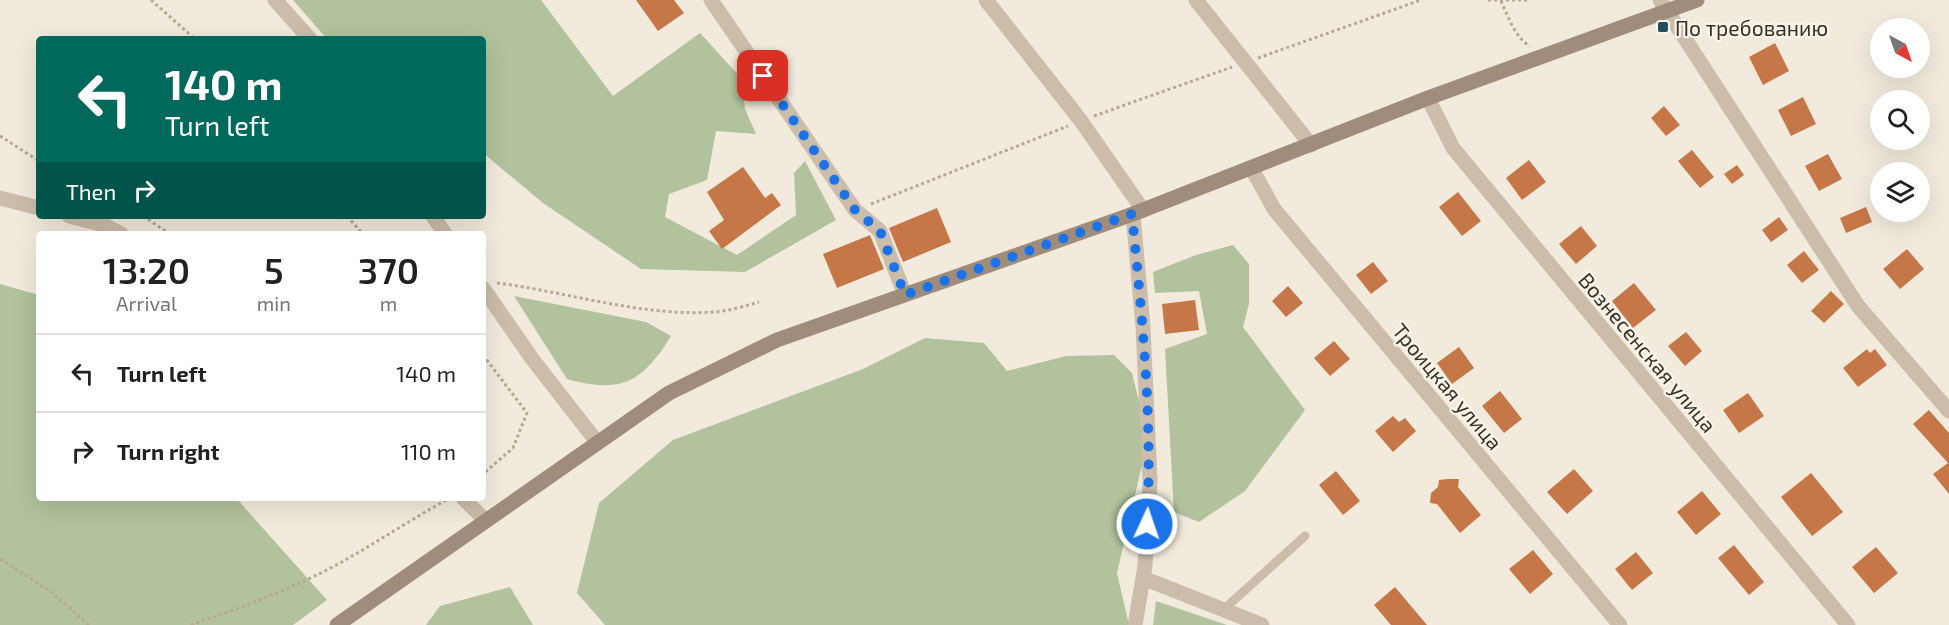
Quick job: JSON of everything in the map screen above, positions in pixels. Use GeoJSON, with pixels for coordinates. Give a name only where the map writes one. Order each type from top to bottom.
{"type":"FeatureCollection","features":[{"type":"Feature","properties":{"kind":"street"},"geometry":{"type":"LineString","coordinates":[[275,0],[307,36]]}},
{"type":"Feature","properties":{"kind":"street"},"geometry":{"type":"LineString","coordinates":[[711,0],[855,210],[880,231],[905,295]]}},
{"type":"Feature","properties":{"kind":"street"},"geometry":{"type":"LineString","coordinates":[[986,0],[1081,121],[1138,212],[1150,482],[1143,578],[1135,625]]}},
{"type":"Feature","properties":{"kind":"street"},"geometry":{"type":"LineString","coordinates":[[1196,0],[1311,145]]}},
{"type":"Feature","properties":{"kind":"street"},"geometry":{"type":"LineString","coordinates":[[337,625],[669,393],[767,345],[1252,169],[1428,98],[1548,54],[1664,5],[1697,0]]}},
{"type":"Feature","properties":{"kind":"street"},"geometry":{"type":"LineString","coordinates":[[1664,5],[1858,306],[1949,411]]}},
{"type":"Feature","properties":{"kind":"street","name":"Вознесенская улица"},"geometry":{"type":"LineString","coordinates":[[1428,98],[1453,148],[1848,625]]}},
{"type":"Feature","properties":{"kind":"street","name":"Троицкая улица"},"geometry":{"type":"LineString","coordinates":[[1252,169],[1274,209],[1620,625]]}},
{"type":"Feature","properties":{"kind":"street"},"geometry":{"type":"LineString","coordinates":[[0,198],[36,207]]}},
{"type":"Feature","properties":{"kind":"street"},"geometry":{"type":"LineString","coordinates":[[81,219],[104,225],[115,231]]}},
{"type":"Feature","properties":{"kind":"street"},"geometry":{"type":"LineString","coordinates":[[488,285],[533,360],[597,442]]}},
{"type":"Feature","properties":{"kind":"street"},"geometry":{"type":"LineString","coordinates":[[467,501],[485,520]]}},
{"type":"Feature","properties":{"kind":"street"},"geometry":{"type":"LineString","coordinates":[[1143,578],[1262,625]]}},
{"type":"Feature","properties":{"kind":"lane"},"geometry":{"type":"LineString","coordinates":[[1223,610],[1305,536]]}},
{"type":"Feature","properties":{"kind":"path"},"geometry":{"type":"LineString","coordinates":[[151,0],[192,36]]}},
{"type":"Feature","properties":{"kind":"path"},"geometry":{"type":"LineString","coordinates":[[855,210],[1081,121],[1421,0]]}},
{"type":"Feature","properties":{"kind":"path"},"geometry":{"type":"LineString","coordinates":[[1488,0],[1527,0]]}},
{"type":"Feature","properties":{"kind":"path"},"geometry":{"type":"LineString","coordinates":[[1501,1],[1524,43],[1548,54]]}},
{"type":"Feature","properties":{"kind":"path"},"geometry":{"type":"LineString","coordinates":[[0,136],[36,159]]}},
{"type":"Feature","properties":{"kind":"path"},"geometry":{"type":"LineString","coordinates":[[148,219],[166,231]]}},
{"type":"Feature","properties":{"kind":"path"},"geometry":{"type":"LineString","coordinates":[[350,219],[360,231]]}},
{"type":"Feature","properties":{"kind":"path"},"geometry":{"type":"LineString","coordinates":[[488,285],[547,289],[605,303],[678,313],[716,312],[759,302]]}},
{"type":"Feature","properties":{"kind":"path"},"geometry":{"type":"LineString","coordinates":[[486,359],[527,413],[513,448],[486,471]]}},
{"type":"Feature","properties":{"kind":"path"},"geometry":{"type":"LineString","coordinates":[[191,625],[346,559],[400,525],[444,501]]}},
{"type":"Feature","properties":{"kind":"path"},"geometry":{"type":"LineString","coordinates":[[0,559],[50,591],[89,625]]}},
{"type":"Feature","properties":{"kind":"green space"},"geometry":{"type":"Polygon","coordinates":[[[293,0],[541,0],[613,96],[700,33],[742,79],[745,109],[756,134],[716,131],[707,180],[669,194],[665,217],[737,255],[796,215],[794,173],[805,161],[836,220],[745,272],[641,269],[543,203],[486,156],[486,36],[324,36],[293,0]]]}},
{"type":"Feature","properties":{"kind":"green space"},"geometry":{"type":"Polygon","coordinates":[[[1233,245],[1249,264],[1249,304],[1243,327],[1305,410],[1245,491],[1199,522],[1174,512],[1165,349],[1207,334],[1199,291],[1155,293],[1153,272],[1196,255],[1233,245]]]}},
{"type":"Feature","properties":{"kind":"green space"},"geometry":{"type":"Polygon","coordinates":[[[0,284],[36,294],[36,501],[239,501],[327,600],[293,625],[0,625],[0,284]]]}},
{"type":"Feature","properties":{"kind":"green space"},"geometry":{"type":"Polygon","coordinates":[[[514,296],[646,322],[671,336],[650,365],[628,381],[602,385],[567,379],[514,296]]]}},
{"type":"Feature","properties":{"kind":"green space"},"geometry":{"type":"Polygon","coordinates":[[[925,338],[984,343],[1007,371],[1066,356],[1114,355],[1132,373],[1140,406],[1151,426],[1117,573],[1129,625],[605,625],[577,593],[599,503],[673,440],[863,369],[925,338]]]}},
{"type":"Feature","properties":{"kind":"green space"},"geometry":{"type":"Polygon","coordinates":[[[510,587],[533,625],[426,625],[440,606],[510,587]]]}},
{"type":"Feature","properties":{"kind":"green space"},"geometry":{"type":"Polygon","coordinates":[[[1156,601],[1227,625],[1153,625],[1156,601]]]}},
{"type":"Feature","properties":{"kind":"building"},"geometry":{"type":"Polygon","coordinates":[[[636,0],[674,0],[684,13],[658,31],[636,0]]]}},
{"type":"Feature","properties":{"kind":"building"},"geometry":{"type":"Polygon","coordinates":[[[1775,43],[1789,71],[1763,85],[1749,57],[1775,43]]]}},
{"type":"Feature","properties":{"kind":"building"},"geometry":{"type":"Polygon","coordinates":[[[1803,97],[1816,124],[1791,136],[1778,110],[1803,97]]]}},
{"type":"Feature","properties":{"kind":"building"},"geometry":{"type":"Polygon","coordinates":[[[1664,106],[1680,125],[1666,136],[1651,118],[1664,106]]]}},
{"type":"Feature","properties":{"kind":"building"},"geometry":{"type":"Polygon","coordinates":[[[1692,150],[1714,177],[1700,188],[1678,161],[1692,150]]]}},
{"type":"Feature","properties":{"kind":"building"},"geometry":{"type":"Polygon","coordinates":[[[1828,154],[1842,179],[1819,191],[1805,166],[1828,154]]]}},
{"type":"Feature","properties":{"kind":"building"},"geometry":{"type":"Polygon","coordinates":[[[1529,160],[1546,182],[1522,200],[1506,178],[1529,160]]]}},
{"type":"Feature","properties":{"kind":"building"},"geometry":{"type":"Polygon","coordinates":[[[1737,165],[1744,175],[1732,184],[1724,174],[1737,165]]]}},
{"type":"Feature","properties":{"kind":"building"},"geometry":{"type":"Polygon","coordinates":[[[743,167],[765,198],[772,193],[781,205],[722,249],[709,231],[724,220],[707,192],[743,167]]]}},
{"type":"Feature","properties":{"kind":"building"},"geometry":{"type":"Polygon","coordinates":[[[1458,192],[1481,221],[1462,236],[1439,207],[1458,192]]]}},
{"type":"Feature","properties":{"kind":"building"},"geometry":{"type":"Polygon","coordinates":[[[1866,207],[1870,222],[1872,222],[1846,233],[1840,218],[1866,207]]]}},
{"type":"Feature","properties":{"kind":"building"},"geometry":{"type":"Polygon","coordinates":[[[937,208],[951,242],[903,262],[889,228],[937,208]]]}},
{"type":"Feature","properties":{"kind":"building"},"geometry":{"type":"Polygon","coordinates":[[[1779,217],[1788,230],[1771,242],[1762,230],[1779,217]]]}},
{"type":"Feature","properties":{"kind":"building"},"geometry":{"type":"Polygon","coordinates":[[[1581,226],[1597,246],[1576,264],[1559,244],[1581,226]]]}},
{"type":"Feature","properties":{"kind":"building"},"geometry":{"type":"Polygon","coordinates":[[[870,235],[884,269],[837,288],[823,254],[870,235]]]}},
{"type":"Feature","properties":{"kind":"building"},"geometry":{"type":"Polygon","coordinates":[[[1907,249],[1924,269],[1900,289],[1883,269],[1907,249]]]}},
{"type":"Feature","properties":{"kind":"building"},"geometry":{"type":"Polygon","coordinates":[[[1804,251],[1819,270],[1802,283],[1787,265],[1804,251]]]}},
{"type":"Feature","properties":{"kind":"building"},"geometry":{"type":"Polygon","coordinates":[[[1373,262],[1388,281],[1371,294],[1356,275],[1373,262]]]}},
{"type":"Feature","properties":{"kind":"building"},"geometry":{"type":"Polygon","coordinates":[[[1634,283],[1656,310],[1633,328],[1612,301],[1634,283]]]}},
{"type":"Feature","properties":{"kind":"building"},"geometry":{"type":"Polygon","coordinates":[[[1288,286],[1303,303],[1286,317],[1272,301],[1288,286]]]}},
{"type":"Feature","properties":{"kind":"building"},"geometry":{"type":"Polygon","coordinates":[[[1831,291],[1844,304],[1824,323],[1811,311],[1831,291]]]}},
{"type":"Feature","properties":{"kind":"building"},"geometry":{"type":"Polygon","coordinates":[[[1195,300],[1199,330],[1165,334],[1162,304],[1195,300]]]}},
{"type":"Feature","properties":{"kind":"building"},"geometry":{"type":"Polygon","coordinates":[[[1686,332],[1702,351],[1685,366],[1668,346],[1686,332]]]}},
{"type":"Feature","properties":{"kind":"building"},"geometry":{"type":"Polygon","coordinates":[[[1334,341],[1350,359],[1330,376],[1314,358],[1334,341]]]}},
{"type":"Feature","properties":{"kind":"building"},"geometry":{"type":"Polygon","coordinates":[[[1459,347],[1474,368],[1452,384],[1437,363],[1459,347]]]}},
{"type":"Feature","properties":{"kind":"building"},"geometry":{"type":"Polygon","coordinates":[[[1867,349],[1870,353],[1875,349],[1887,365],[1858,387],[1843,368],[1867,349]]]}},
{"type":"Feature","properties":{"kind":"building"},"geometry":{"type":"Polygon","coordinates":[[[1500,391],[1522,419],[1504,433],[1482,406],[1500,391]]]}},
{"type":"Feature","properties":{"kind":"building"},"geometry":{"type":"Polygon","coordinates":[[[1748,393],[1764,416],[1739,433],[1723,410],[1748,393]]]}},
{"type":"Feature","properties":{"kind":"building"},"geometry":{"type":"Polygon","coordinates":[[[1929,410],[1949,433],[1949,494],[1933,474],[1948,463],[1913,424],[1929,410]]]}},
{"type":"Feature","properties":{"kind":"building"},"geometry":{"type":"Polygon","coordinates":[[[1393,416],[1399,422],[1405,418],[1416,431],[1393,452],[1375,431],[1393,416]]]}},
{"type":"Feature","properties":{"kind":"building"},"geometry":{"type":"Polygon","coordinates":[[[1574,469],[1593,491],[1567,514],[1547,492],[1574,469]]]}},
{"type":"Feature","properties":{"kind":"building"},"geometry":{"type":"Polygon","coordinates":[[[1336,471],[1360,501],[1343,515],[1319,485],[1336,471]]]}},
{"type":"Feature","properties":{"kind":"building"},"geometry":{"type":"Polygon","coordinates":[[[1811,473],[1843,512],[1812,536],[1781,497],[1811,473]]]}},
{"type":"Feature","properties":{"kind":"building"},"geometry":{"type":"Polygon","coordinates":[[[1459,479],[1458,487],[1481,515],[1460,533],[1437,504],[1430,503],[1431,493],[1438,487],[1439,480],[1459,479]]]}},
{"type":"Feature","properties":{"kind":"building"},"geometry":{"type":"Polygon","coordinates":[[[1702,491],[1721,514],[1696,535],[1677,512],[1702,491]]]}},
{"type":"Feature","properties":{"kind":"building"},"geometry":{"type":"Polygon","coordinates":[[[1734,545],[1764,582],[1749,595],[1718,558],[1734,545]]]}},
{"type":"Feature","properties":{"kind":"building"},"geometry":{"type":"Polygon","coordinates":[[[1876,547],[1898,573],[1874,593],[1852,567],[1876,547]]]}},
{"type":"Feature","properties":{"kind":"building"},"geometry":{"type":"Polygon","coordinates":[[[1533,550],[1553,574],[1530,594],[1509,569],[1533,550]]]}},
{"type":"Feature","properties":{"kind":"building"},"geometry":{"type":"Polygon","coordinates":[[[1636,552],[1653,573],[1632,590],[1615,569],[1636,552]]]}},
{"type":"Feature","properties":{"kind":"building"},"geometry":{"type":"Polygon","coordinates":[[[1395,587],[1427,625],[1391,625],[1374,605],[1395,587]]]}},
{"type":"Feature","properties":{"kind":"place","name":"По требованию"},"geometry":{"type":"Point","coordinates":[1663,27]}},
{"type":"Feature","properties":{"kind":"route"},"geometry":{"type":"LineString","coordinates":[[763,76],[855,210],[880,231],[905,295],[1132,214],[1143,327],[1150,482],[1147,524]]}}]}
